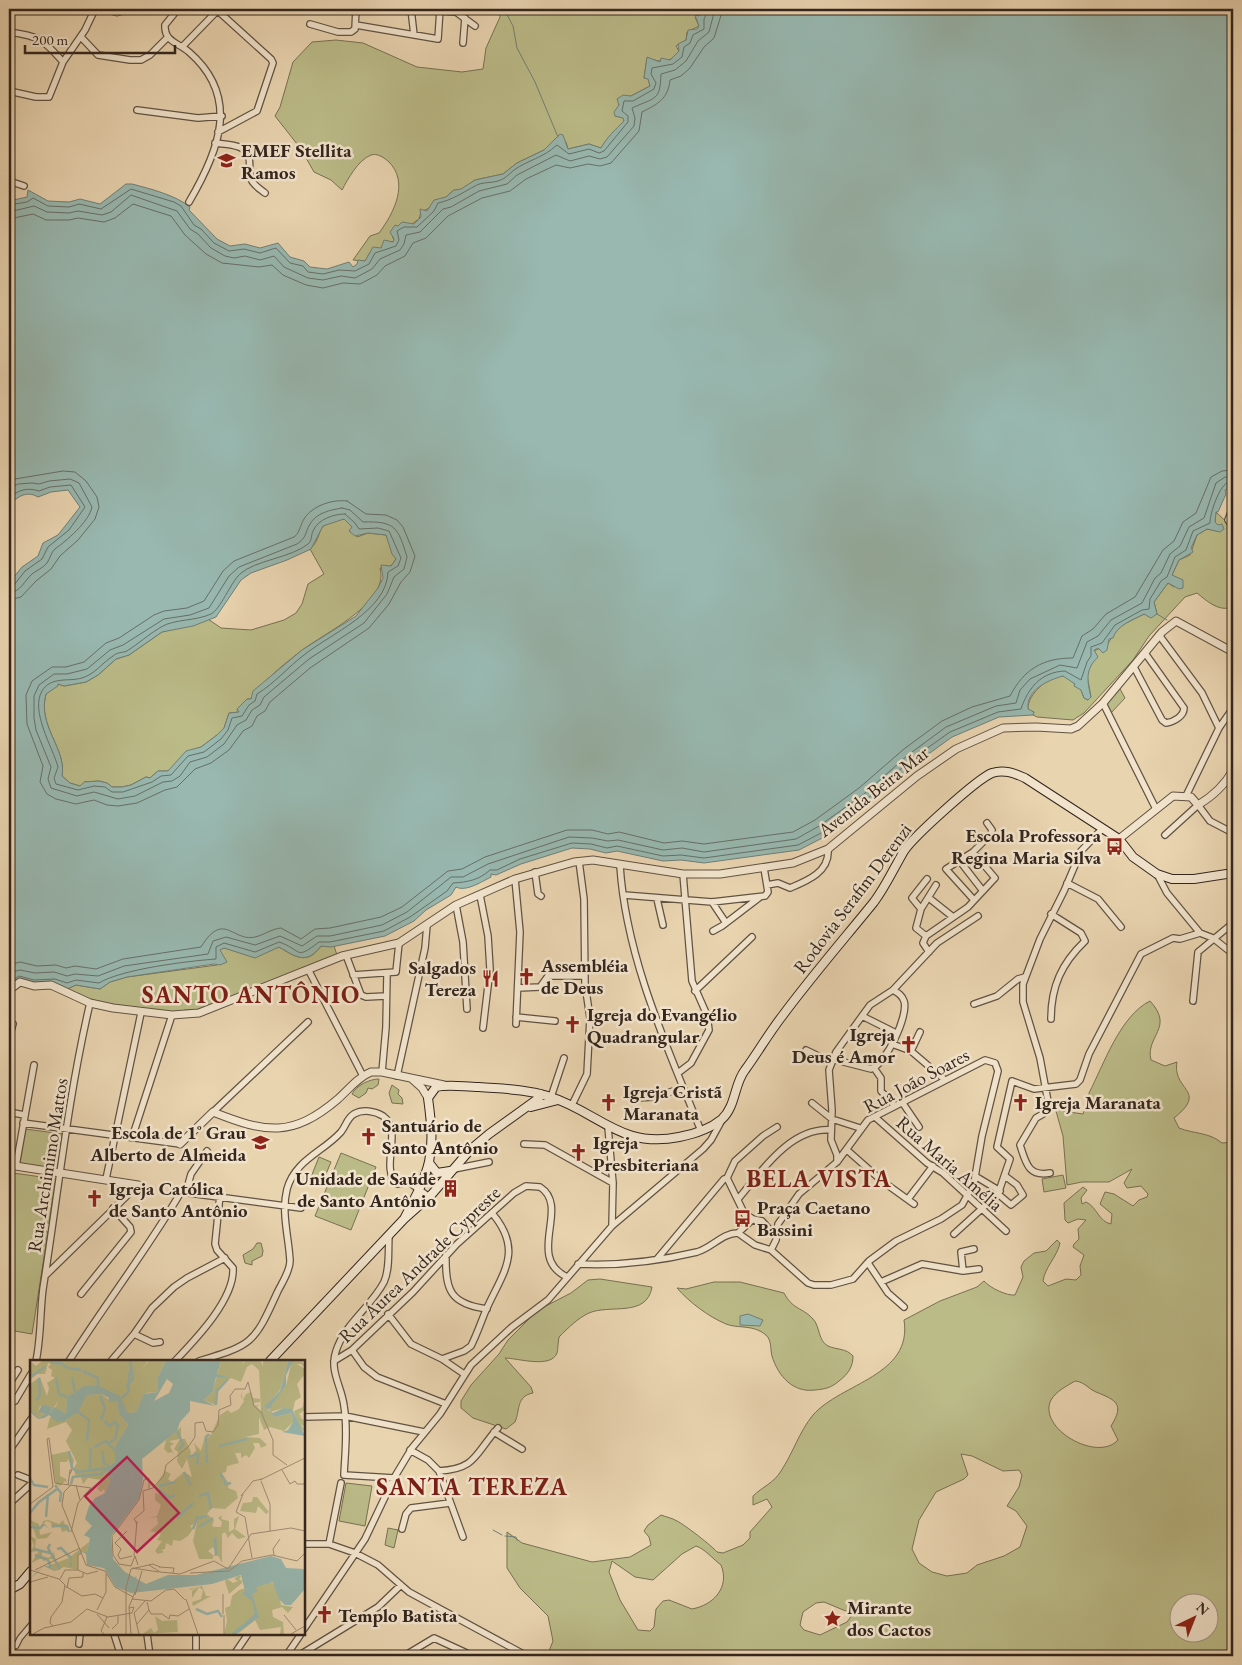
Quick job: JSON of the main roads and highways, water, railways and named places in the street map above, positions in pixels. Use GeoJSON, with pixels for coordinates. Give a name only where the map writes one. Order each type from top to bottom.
{"type":"FeatureCollection","features":[{"type":"Feature","properties":{"kind":"main road","name":"Rodovia Serafim Derenzi"},"geometry":{"type":"LineString","coordinates":[[555,1098],[572,1105],[608,1127],[641,1140],[654,1141],[702,1131],[723,1118],[732,1102],[744,1071],[782,1015],[874,901],[905,850],[922,830],[981,780],[992,773],[1006,771],[1019,775],[1119,839],[1133,856],[1157,874],[1172,879],[1194,880],[1233,873]]}},
{"type":"Feature","properties":{"kind":"main road"},"geometry":{"type":"LineString","coordinates":[[404,1219],[420,1190],[430,1164],[432,1137],[428,1098],[433,1088],[446,1085],[508,1088],[555,1098]]}},
{"type":"Feature","properties":{"kind":"main road"},"geometry":{"type":"LineString","coordinates":[[271,1360],[404,1219],[429,1197],[470,1150],[541,1094]]}},
{"type":"Feature","properties":{"kind":"main road"},"geometry":{"type":"LineString","coordinates":[[524,1109],[555,1098]]}},
{"type":"Feature","properties":{"kind":"main road"},"geometry":{"type":"LineString","coordinates":[[430,1164],[433,1170],[441,1174],[454,1169]]}},
{"type":"Feature","properties":{"kind":"main road"},"geometry":{"type":"LineString","coordinates":[[9,1590],[20,1584],[30,1572]]}},
{"type":"Feature","properties":{"kind":"water"},"geometry":{"type":"Polygon","coordinates":[[[706,9],[1233,9],[1233,489],[1225,490],[1226,494],[1218,512],[1216,512],[1215,522],[1218,525],[1222,524],[1224,529],[1220,532],[1207,529],[1197,535],[1191,548],[1193,552],[1179,560],[1172,575],[1183,580],[1183,588],[1179,589],[1168,583],[1154,602],[1157,614],[1151,618],[1144,614],[1126,623],[1115,633],[1113,638],[1109,639],[1107,650],[1103,653],[1098,648],[1094,650],[1098,657],[1089,671],[1088,680],[1091,697],[1088,700],[1084,698],[1081,690],[1074,686],[1075,684],[1063,676],[1045,683],[1034,691],[1028,702],[1028,709],[1034,712],[1033,715],[999,717],[952,737],[916,763],[870,803],[826,836],[799,850],[704,863],[681,860],[663,861],[617,851],[606,853],[590,849],[572,848],[521,864],[496,875],[491,874],[491,877],[478,884],[464,888],[456,887],[451,895],[426,910],[414,921],[385,936],[331,947],[321,946],[310,956],[295,956],[279,947],[255,958],[224,948],[220,950],[227,962],[220,965],[214,964],[127,977],[110,982],[100,989],[76,985],[67,989],[46,983],[9,988],[9,583],[22,567],[38,556],[43,543],[58,535],[80,507],[68,490],[51,492],[38,497],[26,494],[19,497],[9,506],[9,201],[27,197],[28,190],[48,201],[69,202],[80,199],[100,204],[126,184],[132,184],[162,193],[184,203],[190,207],[189,210],[217,239],[230,246],[245,244],[260,248],[278,243],[290,257],[304,261],[310,267],[327,269],[349,262],[353,267],[357,264],[358,260],[365,261],[373,247],[381,248],[384,240],[393,242],[394,239],[390,232],[395,225],[398,226],[402,222],[414,224],[421,217],[420,209],[427,211],[434,200],[446,197],[454,190],[461,189],[475,180],[503,174],[517,163],[544,150],[560,134],[563,135],[568,149],[589,144],[601,148],[624,121],[623,118],[615,116],[614,112],[619,105],[617,99],[623,95],[631,96],[650,86],[648,79],[644,78],[647,57],[660,62],[661,58],[670,60],[679,51],[678,44],[686,40],[688,30],[697,29],[699,26],[695,15],[699,16],[706,9]],[[344,519],[323,526],[311,549],[251,573],[241,580],[216,617],[193,626],[162,632],[129,655],[116,659],[98,675],[86,682],[64,686],[58,684],[58,686],[46,694],[45,717],[60,756],[62,776],[70,783],[80,786],[84,782],[99,781],[107,783],[112,787],[122,787],[131,785],[146,777],[150,778],[158,771],[168,771],[186,751],[201,747],[217,735],[224,728],[229,713],[239,712],[237,709],[247,699],[251,699],[253,691],[302,650],[356,616],[378,588],[383,578],[381,565],[391,566],[396,559],[392,554],[386,535],[368,533],[355,536],[349,531],[352,527],[344,519]]]}},
{"type":"Feature","properties":{"kind":"water"},"geometry":{"type":"Polygon","coordinates":[[[748,1314],[763,1320],[760,1326],[740,1325],[740,1316],[748,1314]]]}},
{"type":"Feature","properties":{"kind":"waterway"},"geometry":{"type":"LineString","coordinates":[[504,9],[513,26],[517,48],[535,82],[558,137]]}},
{"type":"Feature","properties":{"kind":"waterway"},"geometry":{"type":"LineString","coordinates":[[1157,614],[1167,620]]}},
{"type":"Feature","properties":{"kind":"waterway"},"geometry":{"type":"LineString","coordinates":[[493,1530],[502,1535]]}},
{"type":"Feature","properties":{"kind":"waterway"},"geometry":{"type":"LineString","coordinates":[[505,1536],[516,1537],[517,1540]]}},
{"type":"Feature","properties":{"kind":"place","name":"EMEF Stellita Ramos"},"geometry":{"type":"Point","coordinates":[227,161]}},
{"type":"Feature","properties":{"kind":"place","name":"Escola Professora Regina Maria Silva"},"geometry":{"type":"Point","coordinates":[1115,846]}},
{"type":"Feature","properties":{"kind":"place","name":"Assembléia de Deus"},"geometry":{"type":"Point","coordinates":[527,976]}},
{"type":"Feature","properties":{"kind":"place","name":"Salgados Tereza"},"geometry":{"type":"Point","coordinates":[490,978]}},
{"type":"Feature","properties":{"kind":"place","name":"Igreja do Evangélio Quadrangular"},"geometry":{"type":"Point","coordinates":[573,1025]}},
{"type":"Feature","properties":{"kind":"place","name":"Igreja Deus é Amor"},"geometry":{"type":"Point","coordinates":[909,1045]}},
{"type":"Feature","properties":{"kind":"place","name":"Igreja Cristã Maranata"},"geometry":{"type":"Point","coordinates":[609,1102]}},
{"type":"Feature","properties":{"kind":"place","name":"Igreja Maranata"},"geometry":{"type":"Point","coordinates":[1021,1102]}},
{"type":"Feature","properties":{"kind":"place","name":"Santuário de Santo Antônio"},"geometry":{"type":"Point","coordinates":[368,1136]}},
{"type":"Feature","properties":{"kind":"place","name":"Escola de 1˚ Grau Alberto de Almeida"},"geometry":{"type":"Point","coordinates":[260,1143]}},
{"type":"Feature","properties":{"kind":"place","name":"Igreja Presbiteriana"},"geometry":{"type":"Point","coordinates":[579,1153]}},
{"type":"Feature","properties":{"kind":"place","name":"Unidade de Saúde de Santo Antônio"},"geometry":{"type":"Point","coordinates":[450,1189]}},
{"type":"Feature","properties":{"kind":"place","name":"Igreja Católica de Santo Antônio"},"geometry":{"type":"Point","coordinates":[95,1199]}},
{"type":"Feature","properties":{"kind":"place","name":"Praça Caetano Bassini"},"geometry":{"type":"Point","coordinates":[743,1218]}},
{"type":"Feature","properties":{"kind":"place","name":"Templo Batista"},"geometry":{"type":"Point","coordinates":[324,1615]}},
{"type":"Feature","properties":{"kind":"place","name":"Mirante dos Cactos"},"geometry":{"type":"Point","coordinates":[833,1618]}},
{"type":"Feature","properties":{"kind":"district","name":"SANTO ANTÔNIO"},"geometry":{"type":"Point","coordinates":[251,995]}},
{"type":"Feature","properties":{"kind":"district","name":"BELA VISTA"},"geometry":{"type":"Point","coordinates":[819,1179]}},
{"type":"Feature","properties":{"kind":"district","name":"SANTA TEREZA"},"geometry":{"type":"Point","coordinates":[472,1487]}}]}
